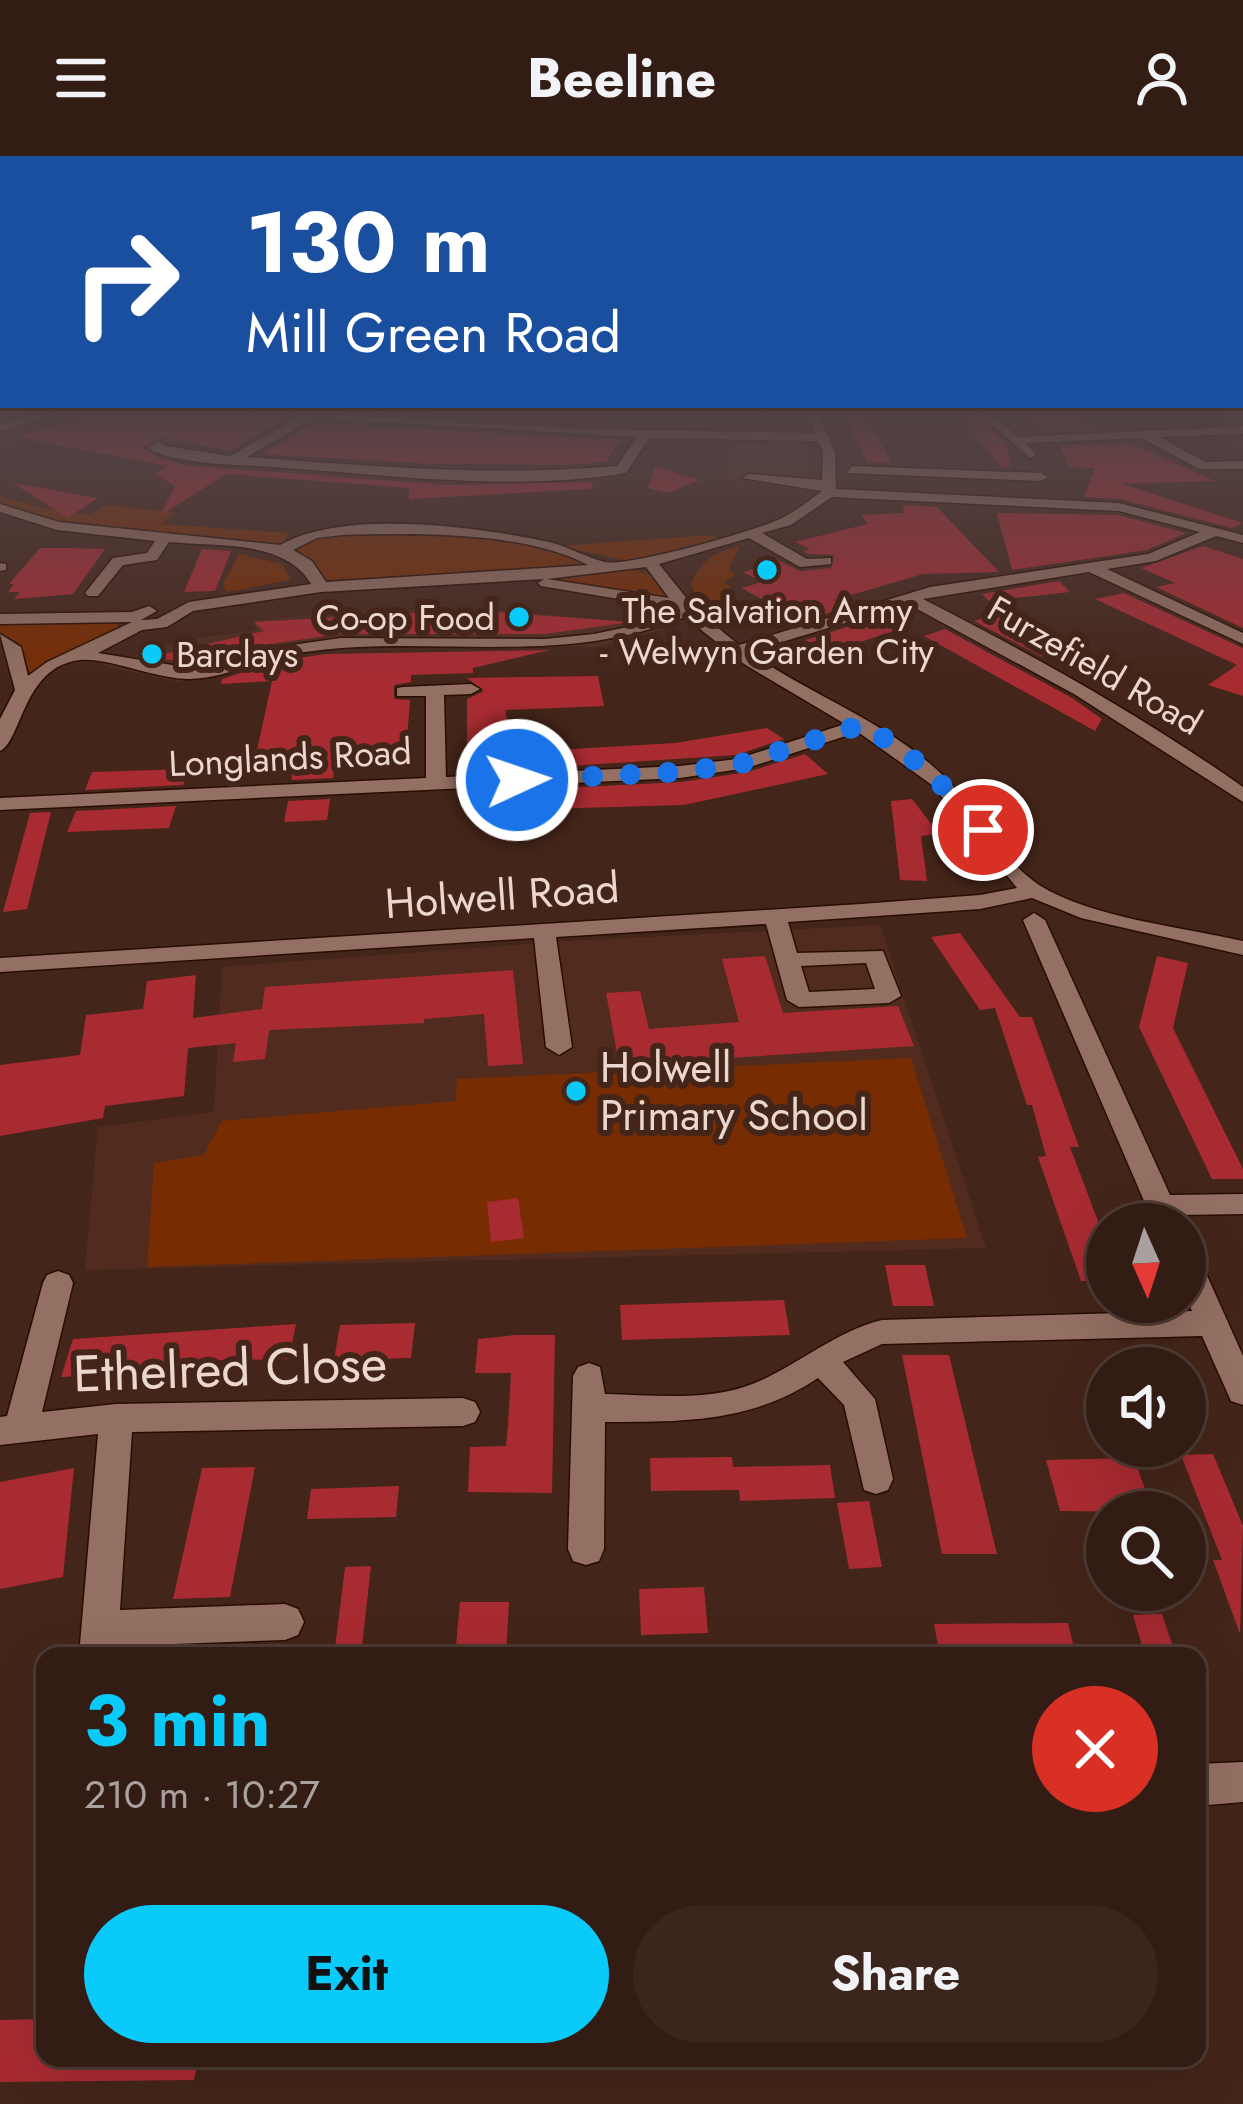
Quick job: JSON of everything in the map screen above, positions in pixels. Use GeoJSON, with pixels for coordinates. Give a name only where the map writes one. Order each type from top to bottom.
{"type":"FeatureCollection","features":[{"type":"Feature","properties":{"kind":"street"},"geometry":{"type":"LineString","coordinates":[[759,537],[816,504]]}},
{"type":"Feature","properties":{"kind":"street"},"geometry":{"type":"LineString","coordinates":[[1074,504],[1137,509],[1243,538]]}},
{"type":"Feature","properties":{"kind":"street"},"geometry":{"type":"LineString","coordinates":[[0,508],[57,526],[283,550],[308,564],[321,587]]}},
{"type":"Feature","properties":{"kind":"street"},"geometry":{"type":"LineString","coordinates":[[0,619],[166,622],[170,614],[321,587],[506,577],[650,562],[807,531]]}},
{"type":"Feature","properties":{"kind":"street"},"geometry":{"type":"LineString","coordinates":[[740,650],[909,598],[981,582],[1151,558],[1216,531]]}},
{"type":"Feature","properties":{"kind":"street"},"geometry":{"type":"LineString","coordinates":[[283,550],[318,534],[412,533],[527,543],[579,553],[604,567]]}},
{"type":"Feature","properties":{"kind":"street"},"geometry":{"type":"LineString","coordinates":[[759,537],[805,564],[826,561]]}},
{"type":"Feature","properties":{"kind":"street"},"geometry":{"type":"LineString","coordinates":[[152,557],[164,538]]}},
{"type":"Feature","properties":{"kind":"street"},"geometry":{"type":"LineString","coordinates":[[145,579],[156,562],[152,557]]}},
{"type":"Feature","properties":{"kind":"street"},"geometry":{"type":"LineString","coordinates":[[93,593],[118,561],[152,557]]}},
{"type":"Feature","properties":{"kind":"street"},"geometry":{"type":"LineString","coordinates":[[650,562],[686,608],[740,650],[864,724],[928,770],[983,830],[1010,887],[1005,908],[1089,913],[1243,947]]}},
{"type":"Feature","properties":{"kind":"street"},"geometry":{"type":"LineString","coordinates":[[1094,569],[1243,639]]}},
{"type":"Feature","properties":{"kind":"street"},"geometry":{"type":"LineString","coordinates":[[506,577],[686,608]]}},
{"type":"Feature","properties":{"kind":"street","name":"Furzefield Road"},"geometry":{"type":"LineString","coordinates":[[909,598],[1094,694],[1243,796]]}},
{"type":"Feature","properties":{"kind":"street"},"geometry":{"type":"LineString","coordinates":[[76,654],[188,674],[290,649],[348,643],[594,644],[651,630],[686,608]]}},
{"type":"Feature","properties":{"kind":"street"},"geometry":{"type":"LineString","coordinates":[[13,676],[76,654],[136,621]]}},
{"type":"Feature","properties":{"kind":"street"},"geometry":{"type":"LineString","coordinates":[[0,640],[13,646],[13,676],[0,745]]}},
{"type":"Feature","properties":{"kind":"street"},"geometry":{"type":"LineString","coordinates":[[403,692],[471,689]]}},
{"type":"Feature","properties":{"kind":"street"},"geometry":{"type":"LineString","coordinates":[[435,691],[436,784]]}},
{"type":"Feature","properties":{"kind":"street","name":"Longlands Road"},"geometry":{"type":"LineString","coordinates":[[0,804],[680,772],[740,764],[864,724]]}},
{"type":"Feature","properties":{"kind":"street","name":"Holwell Road"},"geometry":{"type":"LineString","coordinates":[[0,965],[980,902],[1010,887]]}},
{"type":"Feature","properties":{"kind":"street"},"geometry":{"type":"LineString","coordinates":[[1043,907],[1161,1203]]}},
{"type":"Feature","properties":{"kind":"street"},"geometry":{"type":"LineString","coordinates":[[776,916],[799,1000],[889,996],[862,911]]}},
{"type":"Feature","properties":{"kind":"street"},"geometry":{"type":"LineString","coordinates":[[544,931],[560,1047]]}},
{"type":"Feature","properties":{"kind":"street"},"geometry":{"type":"LineString","coordinates":[[788,960],[875,956]]}},
{"type":"Feature","properties":{"kind":"street"},"geometry":{"type":"LineString","coordinates":[[1206,1209],[1243,1204]]}},
{"type":"Feature","properties":{"kind":"street"},"geometry":{"type":"LineString","coordinates":[[11,1430],[58,1283]]}},
{"type":"Feature","properties":{"kind":"street"},"geometry":{"type":"LineString","coordinates":[[1206,1306],[1243,1392]]}},
{"type":"Feature","properties":{"kind":"street"},"geometry":{"type":"LineString","coordinates":[[586,1549],[588,1392],[739,1403],[822,1361],[848,1339],[882,1332],[1213,1322]]}},
{"type":"Feature","properties":{"kind":"street"},"geometry":{"type":"LineString","coordinates":[[822,1361],[859,1399],[876,1479]]}},
{"type":"Feature","properties":{"kind":"street","name":"Ethelred Close"},"geometry":{"type":"LineString","coordinates":[[11,1430],[116,1418],[463,1412]]}},
{"type":"Feature","properties":{"kind":"street"},"geometry":{"type":"LineString","coordinates":[[116,1418],[99,1642],[285,1622]]}},
{"type":"Feature","properties":{"kind":"street"},"geometry":{"type":"LineString","coordinates":[[1206,1784],[1243,1782]]}},
{"type":"Feature","properties":{"kind":"shaded area"},"geometry":{"type":"Polygon","coordinates":[[[27,504],[41,508],[144,522],[90,514],[106,505],[175,513],[161,524],[290,533],[279,547],[60,524],[0,505],[27,504]]]}},
{"type":"Feature","properties":{"kind":"shaded area"},"geometry":{"type":"Polygon","coordinates":[[[347,533],[509,541],[568,554],[584,563],[527,572],[335,581],[325,579],[298,551],[311,538],[347,533]]]}},
{"type":"Feature","properties":{"kind":"shaded area"},"geometry":{"type":"Polygon","coordinates":[[[712,535],[718,539],[628,561],[559,546],[712,535]]]}},
{"type":"Feature","properties":{"kind":"shaded area"},"geometry":{"type":"Polygon","coordinates":[[[740,546],[729,568],[735,576],[724,581],[730,587],[722,608],[707,612],[691,585],[695,576],[710,558],[740,546]]]}},
{"type":"Feature","properties":{"kind":"shaded area"},"geometry":{"type":"Polygon","coordinates":[[[239,554],[282,564],[291,580],[226,592],[223,584],[239,554]]]}},
{"type":"Feature","properties":{"kind":"shaded area"},"geometry":{"type":"Polygon","coordinates":[[[627,568],[650,575],[672,601],[532,579],[627,568]]]}},
{"type":"Feature","properties":{"kind":"shaded area"},"geometry":{"type":"Polygon","coordinates":[[[482,609],[676,626],[597,647],[422,643],[300,652],[178,682],[102,665],[177,641],[257,630],[252,621],[336,612],[482,609]]]}},
{"type":"Feature","properties":{"kind":"shaded area"},"geometry":{"type":"Polygon","coordinates":[[[0,621],[114,621],[119,626],[30,673],[19,643],[0,633],[0,621]]]}},
{"type":"Feature","properties":{"kind":"shaded area","name":"Holwell Primary School"},"geometry":{"type":"Polygon","coordinates":[[[880,925],[986,1248],[85,1270],[98,1127],[214,1112],[222,967],[569,941],[880,925]]]}},
{"type":"Feature","properties":{"kind":"shaded area","name":"Holwell Primary School"},"geometry":{"type":"Polygon","coordinates":[[[911,1058],[967,1238],[147,1267],[154,1163],[204,1155],[222,1121],[456,1101],[457,1079],[911,1058]]]}},
{"type":"Feature","properties":{"kind":"building"},"geometry":{"type":"Polygon","coordinates":[[[46,504],[89,504],[68,518],[46,504]]]}},
{"type":"Feature","properties":{"kind":"building"},"geometry":{"type":"Polygon","coordinates":[[[1139,504],[1184,504],[1243,523],[1232,528],[1139,504]]]}},
{"type":"Feature","properties":{"kind":"building"},"geometry":{"type":"Polygon","coordinates":[[[903,505],[937,507],[999,572],[923,574],[834,600],[848,607],[782,627],[750,610],[772,604],[741,588],[762,582],[743,572],[758,568],[752,565],[776,559],[800,571],[831,568],[834,555],[808,554],[803,551],[810,549],[795,542],[868,524],[861,515],[904,513],[903,505]]]}},
{"type":"Feature","properties":{"kind":"building"},"geometry":{"type":"Polygon","coordinates":[[[997,513],[1118,515],[1186,533],[1147,550],[1012,570],[997,513]]]}},
{"type":"Feature","properties":{"kind":"building"},"geometry":{"type":"Polygon","coordinates":[[[1203,546],[1243,559],[1243,628],[1156,587],[1175,583],[1141,568],[1203,546]]]}},
{"type":"Feature","properties":{"kind":"building"},"geometry":{"type":"Polygon","coordinates":[[[40,548],[105,549],[73,594],[14,599],[20,592],[8,592],[14,584],[9,584],[40,548]]]}},
{"type":"Feature","properties":{"kind":"building"},"geometry":{"type":"Polygon","coordinates":[[[202,549],[231,551],[215,591],[184,592],[202,549]]]}},
{"type":"Feature","properties":{"kind":"building"},"geometry":{"type":"Polygon","coordinates":[[[1059,581],[1070,592],[989,601],[982,594],[1059,581]]]}},
{"type":"Feature","properties":{"kind":"building"},"geometry":{"type":"Polygon","coordinates":[[[1124,593],[1243,648],[1243,696],[1208,685],[1237,665],[1095,599],[1124,593]]]}},
{"type":"Feature","properties":{"kind":"building"},"geometry":{"type":"Polygon","coordinates":[[[465,610],[631,622],[545,634],[340,634],[277,643],[197,664],[151,657],[264,631],[254,622],[465,610]]]}},
{"type":"Feature","properties":{"kind":"building"},"geometry":{"type":"Polygon","coordinates":[[[997,614],[1054,641],[1042,657],[974,621],[997,614]]]}},
{"type":"Feature","properties":{"kind":"building"},"geometry":{"type":"Polygon","coordinates":[[[873,619],[895,631],[828,652],[805,640],[873,619]]]}},
{"type":"Feature","properties":{"kind":"building"},"geometry":{"type":"Polygon","coordinates":[[[945,629],[1072,698],[1102,719],[1095,731],[924,636],[945,629]]]}},
{"type":"Feature","properties":{"kind":"building"},"geometry":{"type":"Polygon","coordinates":[[[550,650],[473,668],[473,673],[411,675],[411,682],[394,685],[394,699],[410,700],[406,753],[336,755],[333,778],[292,780],[291,771],[252,773],[272,681],[221,684],[222,679],[278,661],[326,654],[550,650]]]}},
{"type":"Feature","properties":{"kind":"building"},"geometry":{"type":"Polygon","coordinates":[[[598,676],[604,706],[506,710],[508,748],[467,750],[467,699],[484,691],[467,678],[598,676]]]}},
{"type":"Feature","properties":{"kind":"building"},"geometry":{"type":"Polygon","coordinates":[[[767,728],[784,739],[736,755],[540,768],[539,751],[675,743],[767,728]]]}},
{"type":"Feature","properties":{"kind":"building"},"geometry":{"type":"Polygon","coordinates":[[[805,754],[828,774],[684,805],[544,809],[542,789],[681,782],[748,772],[805,754]]]}},
{"type":"Feature","properties":{"kind":"building"},"geometry":{"type":"Polygon","coordinates":[[[189,769],[183,785],[85,790],[92,772],[189,769]]]}},
{"type":"Feature","properties":{"kind":"building"},"geometry":{"type":"Polygon","coordinates":[[[330,799],[327,820],[284,822],[288,801],[330,799]]]}},
{"type":"Feature","properties":{"kind":"building"},"geometry":{"type":"Polygon","coordinates":[[[912,799],[939,834],[921,836],[927,881],[900,880],[891,801],[912,799]]]}},
{"type":"Feature","properties":{"kind":"building"},"geometry":{"type":"Polygon","coordinates":[[[176,806],[169,828],[67,832],[76,811],[176,806]]]}},
{"type":"Feature","properties":{"kind":"building"},"geometry":{"type":"Polygon","coordinates":[[[51,812],[27,909],[3,912],[30,813],[51,812]]]}},
{"type":"Feature","properties":{"kind":"building"},"geometry":{"type":"Polygon","coordinates":[[[960,933],[1020,1017],[1032,1017],[1079,1147],[1070,1147],[1091,1203],[1086,1203],[1086,1281],[1081,1281],[1038,1157],[1046,1156],[1032,1105],[1027,1105],[995,1008],[980,1010],[931,937],[960,933]]]}},
{"type":"Feature","properties":{"kind":"building"},"geometry":{"type":"Polygon","coordinates":[[[765,956],[783,1013],[898,1006],[914,1046],[635,1064],[634,1057],[618,1058],[606,993],[640,991],[649,1029],[739,1022],[722,959],[765,956]]]}},
{"type":"Feature","properties":{"kind":"building"},"geometry":{"type":"Polygon","coordinates":[[[1157,956],[1188,963],[1173,1028],[1243,1169],[1243,1179],[1212,1179],[1139,1027],[1157,956]]]}},
{"type":"Feature","properties":{"kind":"building"},"geometry":{"type":"Polygon","coordinates":[[[513,970],[523,1064],[488,1066],[484,1014],[424,1019],[424,1023],[269,1030],[265,1059],[233,1062],[236,1043],[188,1048],[184,1096],[105,1106],[103,1118],[0,1136],[0,1065],[80,1055],[86,1015],[143,1009],[147,981],[196,975],[193,1018],[262,1009],[265,987],[513,970]]]}},
{"type":"Feature","properties":{"kind":"building"},"geometry":{"type":"Polygon","coordinates":[[[518,1198],[524,1238],[491,1242],[487,1202],[518,1198]]]}},
{"type":"Feature","properties":{"kind":"building"},"geometry":{"type":"Polygon","coordinates":[[[885,1265],[925,1265],[934,1306],[893,1306],[885,1265]]]}},
{"type":"Feature","properties":{"kind":"building"},"geometry":{"type":"Polygon","coordinates":[[[784,1300],[790,1335],[622,1340],[620,1305],[784,1300]]]}},
{"type":"Feature","properties":{"kind":"building"},"geometry":{"type":"Polygon","coordinates":[[[415,1323],[411,1358],[334,1360],[340,1325],[415,1323]]]}},
{"type":"Feature","properties":{"kind":"building"},"geometry":{"type":"Polygon","coordinates":[[[296,1324],[289,1359],[183,1361],[181,1372],[61,1377],[73,1339],[296,1324]]]}},
{"type":"Feature","properties":{"kind":"building"},"geometry":{"type":"Polygon","coordinates":[[[555,1335],[552,1493],[468,1492],[470,1447],[506,1446],[508,1424],[511,1373],[475,1373],[478,1339],[555,1335]]]}},
{"type":"Feature","properties":{"kind":"building"},"geometry":{"type":"Polygon","coordinates":[[[902,1355],[949,1355],[997,1554],[942,1554],[902,1355]]]}},
{"type":"Feature","properties":{"kind":"building"},"geometry":{"type":"Polygon","coordinates":[[[1206,1454],[1213,1454],[1243,1526],[1240,1634],[1213,1560],[1222,1560],[1206,1519],[1206,1491],[1195,1491],[1186,1467],[1206,1467],[1206,1454]]]}},
{"type":"Feature","properties":{"kind":"building"},"geometry":{"type":"Polygon","coordinates":[[[732,1457],[733,1467],[830,1465],[835,1498],[740,1501],[739,1490],[651,1491],[650,1458],[732,1457]]]}},
{"type":"Feature","properties":{"kind":"building"},"geometry":{"type":"Polygon","coordinates":[[[1086,1459],[1086,1467],[1137,1467],[1146,1491],[1086,1491],[1086,1511],[1060,1511],[1046,1460],[1086,1459]]]}},
{"type":"Feature","properties":{"kind":"building"},"geometry":{"type":"Polygon","coordinates":[[[255,1467],[230,1597],[173,1599],[202,1468],[255,1467]]]}},
{"type":"Feature","properties":{"kind":"building"},"geometry":{"type":"Polygon","coordinates":[[[74,1468],[63,1577],[0,1589],[0,1482],[74,1468]]]}},
{"type":"Feature","properties":{"kind":"building"},"geometry":{"type":"Polygon","coordinates":[[[399,1486],[396,1517],[307,1519],[311,1489],[399,1486]]]}},
{"type":"Feature","properties":{"kind":"building"},"geometry":{"type":"Polygon","coordinates":[[[869,1501],[882,1567],[849,1569],[837,1503],[869,1501]]]}},
{"type":"Feature","properties":{"kind":"building"},"geometry":{"type":"Polygon","coordinates":[[[371,1566],[362,1647],[335,1647],[345,1567],[371,1566]]]}},
{"type":"Feature","properties":{"kind":"building"},"geometry":{"type":"Polygon","coordinates":[[[704,1587],[708,1633],[641,1635],[639,1589],[704,1587]]]}},
{"type":"Feature","properties":{"kind":"building"},"geometry":{"type":"Polygon","coordinates":[[[460,1602],[509,1602],[506,1647],[456,1647],[460,1602]]]}},
{"type":"Feature","properties":{"kind":"building"},"geometry":{"type":"Polygon","coordinates":[[[1162,1614],[1173,1647],[1142,1647],[1133,1615],[1162,1614]]]}},
{"type":"Feature","properties":{"kind":"building"},"geometry":{"type":"Polygon","coordinates":[[[1068,1623],[1074,1647],[938,1647],[934,1624],[1068,1623]]]}},
{"type":"Feature","properties":{"kind":"building"},"geometry":{"type":"Polygon","coordinates":[[[36,2019],[36,2067],[196,2067],[194,2080],[0,2082],[0,2020],[36,2019]]]}},
{"type":"Feature","properties":{"kind":"place","name":"The Salvation Army - Welwyn Garden City"},"geometry":{"type":"Point","coordinates":[767,570]}},
{"type":"Feature","properties":{"kind":"place","name":"Co-op Food"},"geometry":{"type":"Point","coordinates":[519,617]}},
{"type":"Feature","properties":{"kind":"place","name":"Barclays"},"geometry":{"type":"Point","coordinates":[152,654]}},
{"type":"Feature","properties":{"kind":"place","name":"Holwell Primary School"},"geometry":{"type":"Point","coordinates":[576,1091]}},
{"type":"Feature","properties":{"kind":"route"},"geometry":{"type":"LineString","coordinates":[[517,780],[680,772],[740,764],[864,724],[928,770],[983,830]]}}]}
